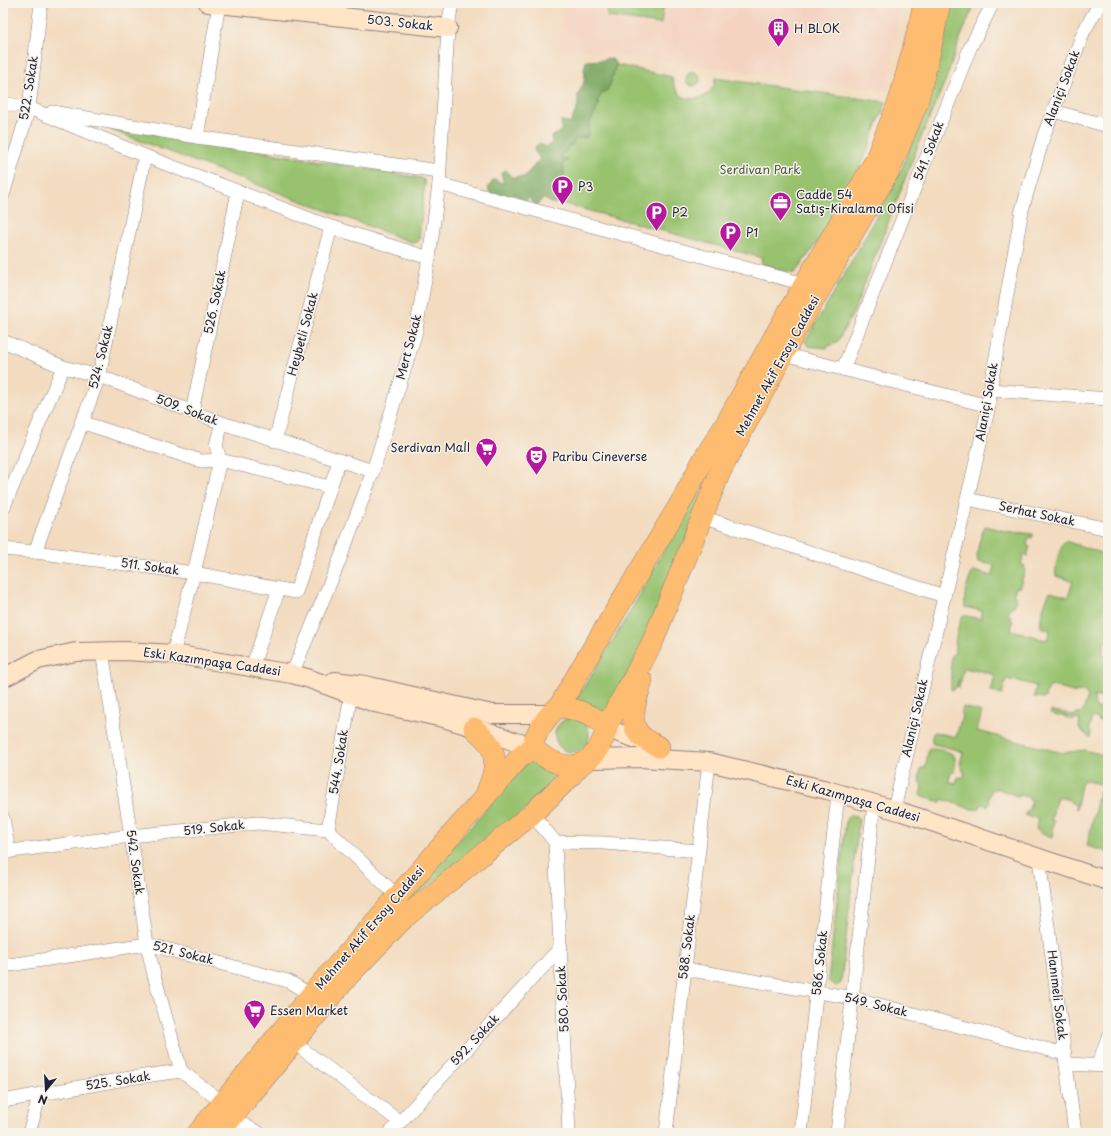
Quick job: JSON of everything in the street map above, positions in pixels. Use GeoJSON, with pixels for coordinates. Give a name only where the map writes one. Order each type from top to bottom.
{"type":"FeatureCollection","features":[{"type":"Feature","properties":{"kind":"main road","name":"Mehmet Akif Ersoy Caddesi"},"geometry":{"type":"LineString","coordinates":[[554,711],[680,504],[703,460],[724,427],[874,163],[899,101],[924,3]]}},
{"type":"Feature","properties":{"kind":"main road","name":"Mehmet Akif Ersoy Caddesi"},"geometry":{"type":"LineString","coordinates":[[606,728],[653,641],[720,472],[783,354],[889,171],[917,104],[940,3]]}},
{"type":"Feature","properties":{"kind":"main road"},"geometry":{"type":"LineString","coordinates":[[653,641],[632,719],[637,730],[644,738],[659,746]]}},
{"type":"Feature","properties":{"kind":"main road"},"geometry":{"type":"LineString","coordinates":[[574,709],[584,713],[606,728],[598,750],[580,767],[562,764],[542,755],[532,746],[554,711],[574,709]]}},
{"type":"Feature","properties":{"kind":"main road"},"geometry":{"type":"LineString","coordinates":[[474,728],[488,742],[493,752],[495,764],[494,776],[483,800]]}},
{"type":"Feature","properties":{"kind":"main road","name":"Mehmet Akif Ersoy Caddesi"},"geometry":{"type":"LineString","coordinates":[[224,1118],[311,995],[519,758],[532,746]]}},
{"type":"Feature","properties":{"kind":"main road","name":"Mehmet Akif Ersoy Caddesi"},"geometry":{"type":"LineString","coordinates":[[198,1133],[224,1118],[293,1042],[350,974],[404,918],[532,814],[580,767]]}},
{"type":"Feature","properties":{"kind":"street","name":"522. Sokak"},"geometry":{"type":"LineString","coordinates":[[3,195],[29,108],[41,3]]}},
{"type":"Feature","properties":{"kind":"street","name":"Mert Sokak"},"geometry":{"type":"LineString","coordinates":[[299,676],[373,471],[415,335],[429,258],[439,177],[448,28],[452,3]]}},
{"type":"Feature","properties":{"kind":"street","name":"541. Sokak"},"geometry":{"type":"LineString","coordinates":[[843,369],[967,54],[993,3]]}},
{"type":"Feature","properties":{"kind":"street","name":"Alaniçi Sokak"},"geometry":{"type":"LineString","coordinates":[[894,809],[989,406],[990,390],[1022,210],[1044,135],[1053,111],[1084,31],[1100,3]]}},
{"type":"Feature","properties":{"kind":"street"},"geometry":{"type":"LineString","coordinates":[[197,137],[213,4]]}},
{"type":"Feature","properties":{"kind":"street","name":"503. Sokak"},"geometry":{"type":"LineString","coordinates":[[213,4],[448,28]]}},
{"type":"Feature","properties":{"kind":"street"},"geometry":{"type":"LineString","coordinates":[[3,103],[439,177],[804,284]]}},
{"type":"Feature","properties":{"kind":"street"},"geometry":{"type":"LineString","coordinates":[[29,108],[145,156],[331,227],[429,258]]}},
{"type":"Feature","properties":{"kind":"street"},"geometry":{"type":"LineString","coordinates":[[1053,111],[1108,126]]}},
{"type":"Feature","properties":{"kind":"street","name":"524. Sokak"},"geometry":{"type":"LineString","coordinates":[[35,552],[98,376],[145,156]]}},
{"type":"Feature","properties":{"kind":"street","name":"526. Sokak"},"geometry":{"type":"LineString","coordinates":[[192,412],[238,192]]}},
{"type":"Feature","properties":{"kind":"street","name":"Heybetli Sokak"},"geometry":{"type":"LineString","coordinates":[[275,441],[331,227]]}},
{"type":"Feature","properties":{"kind":"street","name":"509. Sokak"},"geometry":{"type":"LineString","coordinates":[[3,341],[63,367],[98,376],[222,424],[373,471]]}},
{"type":"Feature","properties":{"kind":"street"},"geometry":{"type":"LineString","coordinates":[[783,354],[989,406]]}},
{"type":"Feature","properties":{"kind":"street"},"geometry":{"type":"LineString","coordinates":[[3,509],[63,367]]}},
{"type":"Feature","properties":{"kind":"street"},"geometry":{"type":"LineString","coordinates":[[990,390],[1108,399]]}},
{"type":"Feature","properties":{"kind":"street"},"geometry":{"type":"LineString","coordinates":[[81,422],[201,461],[220,460],[330,488],[338,461]]}},
{"type":"Feature","properties":{"kind":"street"},"geometry":{"type":"LineString","coordinates":[[173,654],[194,573],[220,460],[216,445],[222,424]]}},
{"type":"Feature","properties":{"kind":"street","name":"511. Sokak"},"geometry":{"type":"LineString","coordinates":[[3,549],[194,573],[296,592],[330,488]]}},
{"type":"Feature","properties":{"kind":"street","name":"Serhat Sokak"},"geometry":{"type":"LineString","coordinates":[[967,499],[1108,529]]}},
{"type":"Feature","properties":{"kind":"street"},"geometry":{"type":"LineString","coordinates":[[702,517],[944,596]]}},
{"type":"Feature","properties":{"kind":"street"},"geometry":{"type":"LineString","coordinates":[[252,666],[279,589]]}},
{"type":"Feature","properties":{"kind":"street","name":"542. Sokak"},"geometry":{"type":"LineString","coordinates":[[102,651],[132,836],[147,944],[154,975],[181,1070]]}},
{"type":"Feature","properties":{"kind":"street","name":"Eski Kazımpaşa Caddesi"},"geometry":{"type":"LineString","coordinates":[[3,678],[38,660],[76,652],[125,651],[173,654],[252,666],[299,676],[365,685],[492,714],[554,711]]}},
{"type":"Feature","properties":{"kind":"street","name":"Eski Kazımpaşa Caddesi"},"geometry":{"type":"LineString","coordinates":[[299,676],[375,703],[444,718],[515,742],[532,746]]}},
{"type":"Feature","properties":{"kind":"street","name":"544. Sokak"},"geometry":{"type":"LineString","coordinates":[[328,830],[351,694]]}},
{"type":"Feature","properties":{"kind":"street"},"geometry":{"type":"LineString","coordinates":[[606,728],[709,762]]}},
{"type":"Feature","properties":{"kind":"street","name":"Eski Kazımpaşa Caddesi"},"geometry":{"type":"LineString","coordinates":[[580,767],[641,758],[709,762],[894,809],[1108,881]]}},
{"type":"Feature","properties":{"kind":"street","name":"588. Sokak"},"geometry":{"type":"LineString","coordinates":[[666,1133],[709,762]]}},
{"type":"Feature","properties":{"kind":"street","name":"586. Sokak"},"geometry":{"type":"LineString","coordinates":[[801,1133],[838,794]]}},
{"type":"Feature","properties":{"kind":"street"},"geometry":{"type":"LineString","coordinates":[[837,1133],[874,804]]}},
{"type":"Feature","properties":{"kind":"street"},"geometry":{"type":"LineString","coordinates":[[532,814],[555,842],[604,843],[698,851]]}},
{"type":"Feature","properties":{"kind":"street"},"geometry":{"type":"LineString","coordinates":[[3,818],[6,852]]}},
{"type":"Feature","properties":{"kind":"street","name":"519. Sokak"},"geometry":{"type":"LineString","coordinates":[[6,852],[132,836],[258,823],[328,830]]}},
{"type":"Feature","properties":{"kind":"street"},"geometry":{"type":"LineString","coordinates":[[328,830],[398,897]]}},
{"type":"Feature","properties":{"kind":"street","name":"580. Sokak"},"geometry":{"type":"LineString","coordinates":[[555,842],[569,1133]]}},
{"type":"Feature","properties":{"kind":"street","name":"Hanımeli Sokak"},"geometry":{"type":"LineString","coordinates":[[1039,858],[1075,1133]]}},
{"type":"Feature","properties":{"kind":"street","name":"521. Sokak"},"geometry":{"type":"LineString","coordinates":[[3,966],[147,944],[288,980],[311,995]]}},
{"type":"Feature","properties":{"kind":"street","name":"592. Sokak"},"geometry":{"type":"LineString","coordinates":[[390,1133],[560,947]]}},
{"type":"Feature","properties":{"kind":"street","name":"549. Sokak"},"geometry":{"type":"LineString","coordinates":[[685,969],[853,998],[1065,1059],[1103,1066]]}},
{"type":"Feature","properties":{"kind":"street"},"geometry":{"type":"LineString","coordinates":[[1103,1066],[1108,1037]]}},
{"type":"Feature","properties":{"kind":"street"},"geometry":{"type":"LineString","coordinates":[[293,1042],[400,1122]]}},
{"type":"Feature","properties":{"kind":"street"},"geometry":{"type":"LineString","coordinates":[[181,1070],[224,1118],[259,1133]]}},
{"type":"Feature","properties":{"kind":"street","name":"525. Sokak"},"geometry":{"type":"LineString","coordinates":[[3,1101],[181,1070]]}},
{"type":"Feature","properties":{"kind":"street"},"geometry":{"type":"LineString","coordinates":[[29,1133],[40,1094]]}},
{"type":"Feature","properties":{"kind":"shaded area"},"geometry":{"type":"Polygon","coordinates":[[[566,3],[901,3],[888,91],[559,47],[566,3]]]}},
{"type":"Feature","properties":{"kind":"green space"},"geometry":{"type":"Polygon","coordinates":[[[609,3],[664,3],[661,24],[607,17],[609,3]]]}},
{"type":"Feature","properties":{"kind":"green space"},"geometry":{"type":"Polygon","coordinates":[[[951,3],[975,3],[854,311],[838,341],[826,348],[808,346],[805,342],[852,261],[901,170],[923,116],[938,61],[951,3]]]}},
{"type":"Feature","properties":{"kind":"green space"},"geometry":{"type":"Polygon","coordinates":[[[606,58],[612,59],[616,63],[613,76],[610,78],[612,80],[607,91],[602,93],[597,102],[599,104],[589,126],[587,137],[575,139],[571,146],[569,145],[565,152],[562,153],[561,157],[568,160],[563,163],[564,173],[562,180],[567,184],[565,189],[561,187],[559,195],[561,199],[560,202],[557,201],[556,204],[551,203],[543,198],[537,205],[531,202],[530,197],[526,202],[519,199],[515,193],[507,202],[491,196],[488,188],[494,179],[504,184],[501,173],[506,170],[511,177],[524,177],[540,159],[534,150],[539,143],[546,147],[552,143],[551,137],[560,131],[561,120],[570,124],[578,106],[578,95],[584,82],[586,61],[604,60],[606,58]]]}},
{"type":"Feature","properties":{"kind":"green space","name":"Serdivan Park"},"geometry":{"type":"Polygon","coordinates":[[[613,64],[672,77],[677,91],[684,97],[693,99],[704,96],[710,92],[715,83],[715,78],[886,102],[864,159],[828,228],[795,273],[761,264],[762,258],[517,191],[578,131],[613,64]]]}},
{"type":"Feature","properties":{"kind":"green space"},"geometry":{"type":"Polygon","coordinates":[[[693,72],[698,74],[700,79],[698,84],[693,86],[688,84],[686,79],[688,74],[693,72]]]}},
{"type":"Feature","properties":{"kind":"green space"},"geometry":{"type":"Polygon","coordinates":[[[110,126],[421,178],[425,183],[419,239],[417,242],[411,242],[111,130],[108,127],[110,126]]]}},
{"type":"Feature","properties":{"kind":"green space"},"geometry":{"type":"Polygon","coordinates":[[[700,485],[707,489],[665,602],[606,715],[575,700],[625,621],[700,485]]]}},
{"type":"Feature","properties":{"kind":"green space"},"geometry":{"type":"Polygon","coordinates":[[[985,526],[1005,531],[1033,534],[1032,538],[1029,537],[1027,545],[1030,547],[1027,556],[1024,555],[1021,564],[1025,566],[1025,570],[1019,588],[1016,587],[1013,596],[1017,597],[1014,606],[1011,606],[1008,615],[1011,616],[1010,620],[1013,621],[1011,630],[1037,638],[1047,640],[1050,630],[1041,627],[1041,619],[1046,600],[1050,592],[1068,597],[1073,581],[1056,576],[1058,558],[1065,541],[1108,555],[1108,592],[1105,591],[1103,597],[1106,599],[1105,603],[1108,604],[1108,641],[1105,641],[1102,655],[1108,657],[1108,699],[1094,696],[1095,708],[1108,710],[1108,723],[1098,721],[1098,719],[1092,717],[1089,729],[1091,733],[1090,738],[1079,728],[1080,720],[1050,714],[1051,711],[1067,713],[1075,716],[1076,713],[1082,714],[1088,696],[1086,693],[1076,691],[1076,693],[1052,686],[1048,687],[1045,698],[1034,697],[1036,686],[1006,679],[1002,694],[991,691],[995,675],[974,669],[964,668],[959,688],[957,686],[959,679],[955,689],[951,690],[951,655],[955,653],[956,637],[959,625],[963,615],[980,619],[982,611],[965,607],[965,594],[969,579],[973,571],[993,576],[994,565],[978,562],[977,558],[979,544],[985,526]]]}},
{"type":"Feature","properties":{"kind":"green space"},"geometry":{"type":"Polygon","coordinates":[[[963,707],[982,712],[977,731],[1063,753],[1084,750],[1108,756],[1108,786],[1083,780],[1076,809],[1075,804],[1071,803],[1070,800],[1057,797],[1051,820],[1054,821],[1052,831],[1054,832],[1052,838],[1044,835],[1036,829],[1038,819],[1025,815],[1032,801],[1029,800],[1030,798],[1020,795],[1019,797],[996,788],[995,790],[992,789],[988,800],[990,801],[988,806],[982,804],[978,809],[972,809],[942,799],[941,802],[922,797],[920,794],[922,788],[919,779],[921,768],[925,768],[929,748],[948,752],[954,755],[955,767],[954,771],[950,775],[949,782],[956,784],[958,777],[961,778],[965,775],[960,763],[963,753],[961,751],[932,743],[932,736],[934,732],[956,737],[963,707]]]}},
{"type":"Feature","properties":{"kind":"green space"},"geometry":{"type":"Polygon","coordinates":[[[572,718],[578,719],[584,723],[588,729],[588,741],[584,747],[578,751],[572,752],[566,751],[560,747],[556,741],[555,735],[556,729],[560,723],[566,719],[572,718]]]}},
{"type":"Feature","properties":{"kind":"green space"},"geometry":{"type":"Polygon","coordinates":[[[532,757],[563,769],[528,808],[397,910],[532,757]]]}},
{"type":"Feature","properties":{"kind":"green space"},"geometry":{"type":"Polygon","coordinates":[[[1099,792],[1108,795],[1108,852],[1087,846],[1099,792]]]}},
{"type":"Feature","properties":{"kind":"green space"},"geometry":{"type":"Polygon","coordinates":[[[849,815],[859,819],[841,983],[836,986],[828,981],[846,820],[849,815]]]}},
{"type":"Feature","properties":{"kind":"place","name":"H BLOK"},"geometry":{"type":"Point","coordinates":[779,48]}},
{"type":"Feature","properties":{"kind":"place","name":"P3"},"geometry":{"type":"Point","coordinates":[563,206]}},
{"type":"Feature","properties":{"kind":"place","name":"Cadde 54 Satış-Kiralama Ofisi"},"geometry":{"type":"Point","coordinates":[781,222]}},
{"type":"Feature","properties":{"kind":"place","name":"P2"},"geometry":{"type":"Point","coordinates":[657,232]}},
{"type":"Feature","properties":{"kind":"place","name":"P1"},"geometry":{"type":"Point","coordinates":[731,252]}},
{"type":"Feature","properties":{"kind":"place","name":"Serdivan Mall"},"geometry":{"type":"Point","coordinates":[486,468]}},
{"type":"Feature","properties":{"kind":"place","name":"Paribu Cineverse"},"geometry":{"type":"Point","coordinates":[537,476]}},
{"type":"Feature","properties":{"kind":"place","name":"Essen Market"},"geometry":{"type":"Point","coordinates":[254,1030]}}]}
